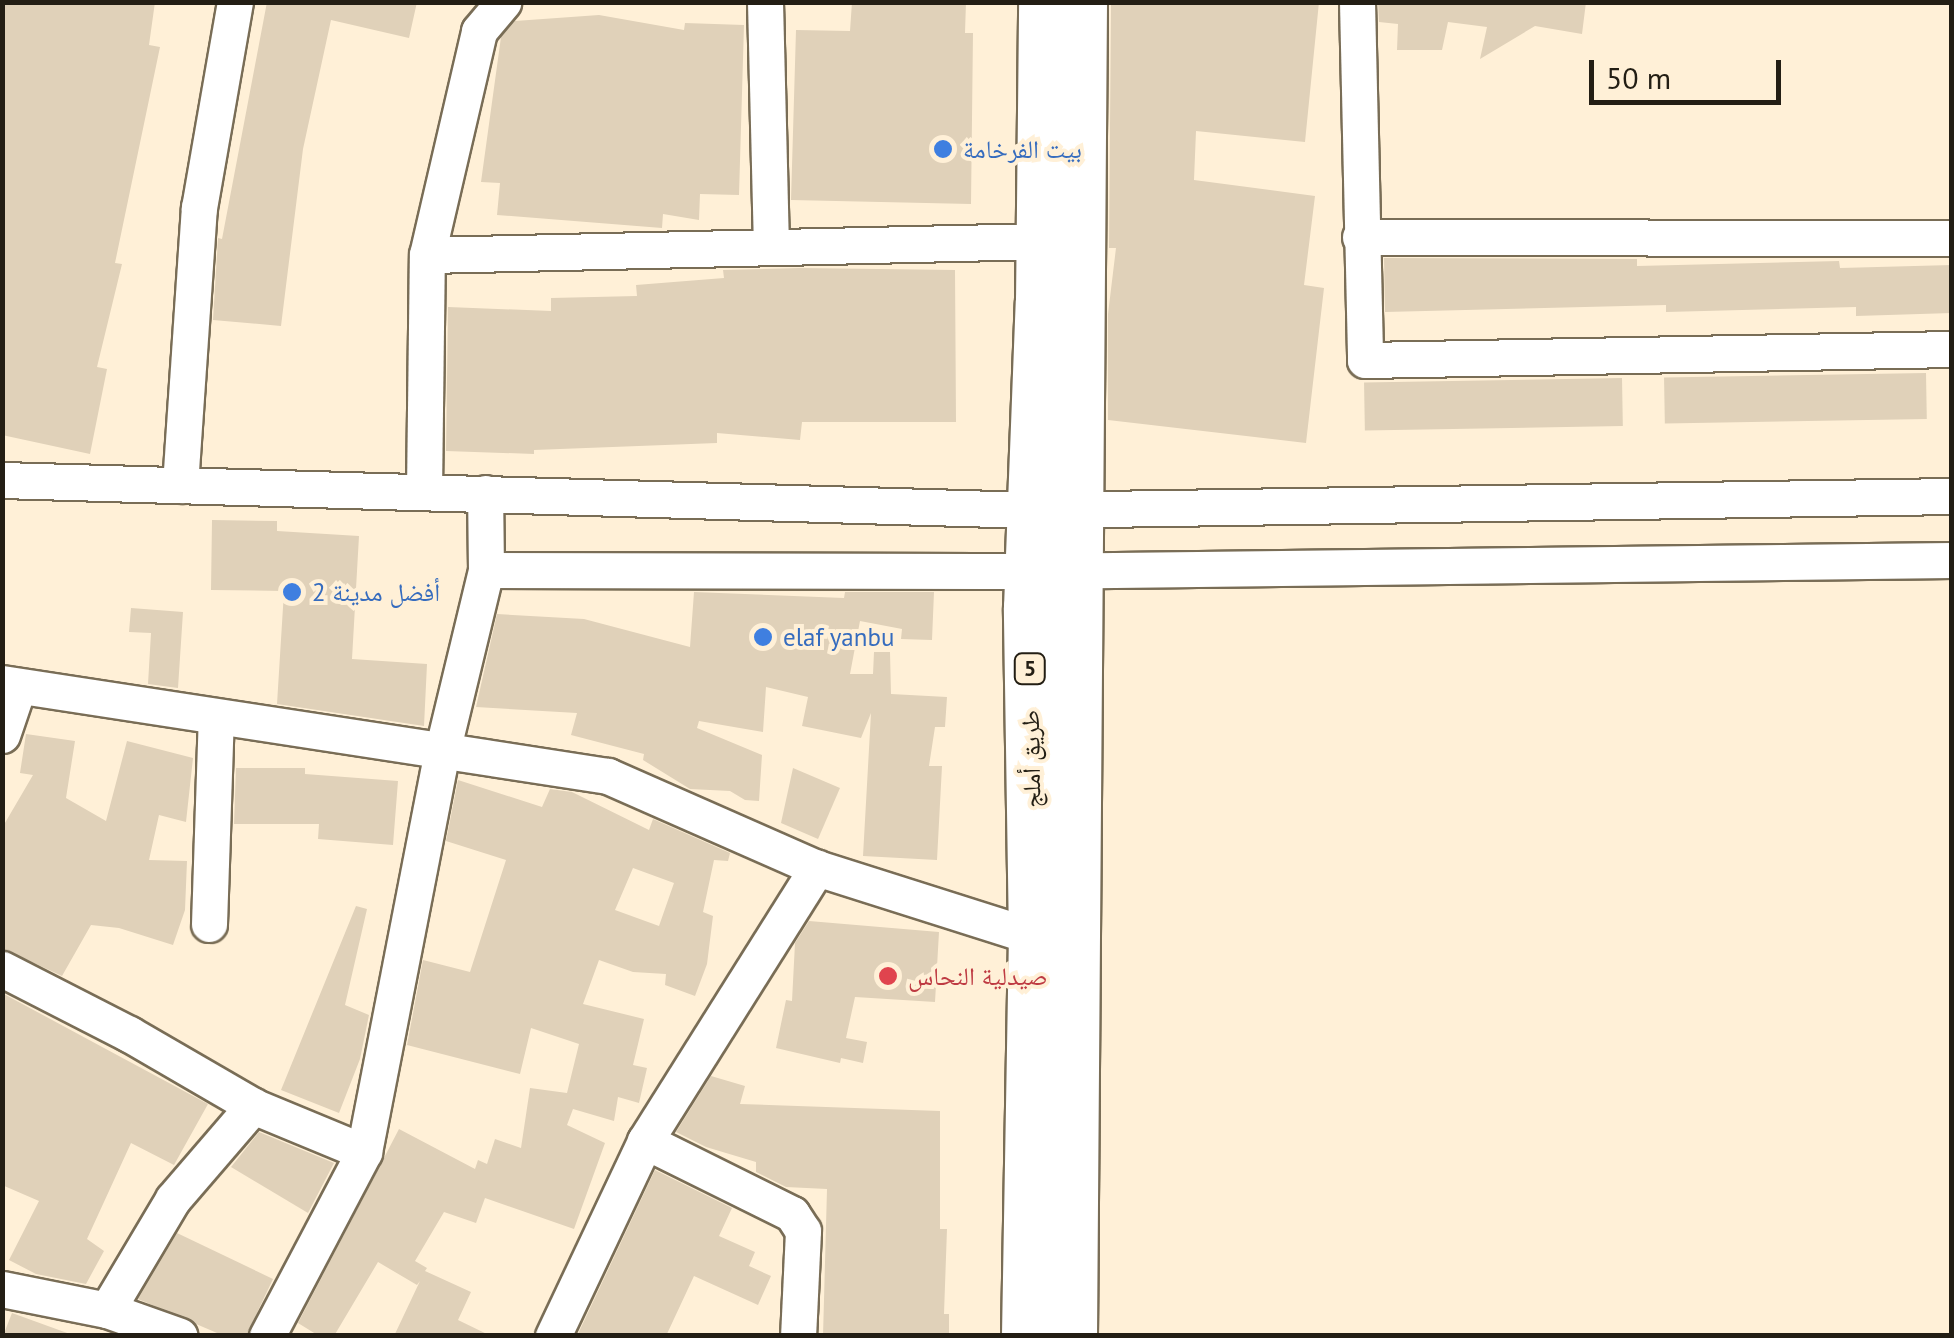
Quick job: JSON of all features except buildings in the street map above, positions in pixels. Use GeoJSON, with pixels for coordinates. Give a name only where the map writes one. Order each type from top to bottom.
{"type":"FeatureCollection","features":[{"type":"Feature","properties":{"kind":"highway","name":"طريق أملج"},"geometry":{"type":"LineString","coordinates":[[1044,2],[1042,241],[1056,509]]}},
{"type":"Feature","properties":{"kind":"highway","name":"طريق أملج"},"geometry":{"type":"LineString","coordinates":[[1027,1336],[1034,937],[1082,2]]}},
{"type":"Feature","properties":{"kind":"highway","name":"طريق أملج"},"geometry":{"type":"LineString","coordinates":[[1054,571],[1072,1336]]}},
{"type":"Feature","properties":{"kind":"street"},"geometry":{"type":"LineString","coordinates":[[180,485],[198,208],[235,2]]}},
{"type":"Feature","properties":{"kind":"street"},"geometry":{"type":"LineString","coordinates":[[424,492],[426,255],[478,31],[503,2]]}},
{"type":"Feature","properties":{"kind":"street"},"geometry":{"type":"LineString","coordinates":[[764,2],[771,246]]}},
{"type":"Feature","properties":{"kind":"street"},"geometry":{"type":"LineString","coordinates":[[1358,2],[1360,237],[1366,360],[1952,349]]}},
{"type":"Feature","properties":{"kind":"street"},"geometry":{"type":"LineString","coordinates":[[1360,237],[1952,238]]}},
{"type":"Feature","properties":{"kind":"street"},"geometry":{"type":"LineString","coordinates":[[426,255],[1042,241]]}},
{"type":"Feature","properties":{"kind":"street"},"geometry":{"type":"LineString","coordinates":[[2,480],[1056,509],[1952,496]]}},
{"type":"Feature","properties":{"kind":"street"},"geometry":{"type":"LineString","coordinates":[[267,1336],[364,1152],[442,752],[486,570],[485,493]]}},
{"type":"Feature","properties":{"kind":"street"},"geometry":{"type":"LineString","coordinates":[[486,570],[1054,571],[1952,560]]}},
{"type":"Feature","properties":{"kind":"street"},"geometry":{"type":"LineString","coordinates":[[2,735],[10,686],[608,776],[816,868],[1034,937]]}},
{"type":"Feature","properties":{"kind":"street"},"geometry":{"type":"LineString","coordinates":[[208,924],[216,718]]}},
{"type":"Feature","properties":{"kind":"street"},"geometry":{"type":"LineString","coordinates":[[554,1336],[645,1141],[816,868]]}},
{"type":"Feature","properties":{"kind":"street"},"geometry":{"type":"LineString","coordinates":[[2,969],[129,1034],[253,1106],[364,1152]]}},
{"type":"Feature","properties":{"kind":"street"},"geometry":{"type":"LineString","coordinates":[[107,1310],[172,1199],[253,1106]]}},
{"type":"Feature","properties":{"kind":"street"},"geometry":{"type":"LineString","coordinates":[[645,1141],[792,1214],[803,1230],[798,1336]]}},
{"type":"Feature","properties":{"kind":"street"},"geometry":{"type":"LineString","coordinates":[[2,1289],[107,1310],[180,1336]]}},
{"type":"Feature","properties":{"kind":"place","name":"بيت الفرخامة"},"geometry":{"type":"Point","coordinates":[943,149]}},
{"type":"Feature","properties":{"kind":"place","name":"2 أفضل مدينة"},"geometry":{"type":"Point","coordinates":[292,592]}},
{"type":"Feature","properties":{"kind":"place","name":"elaf yanbu"},"geometry":{"type":"Point","coordinates":[763,637]}},
{"type":"Feature","properties":{"kind":"place","name":"صيدلية النحاس"},"geometry":{"type":"Point","coordinates":[888,976]}}]}
